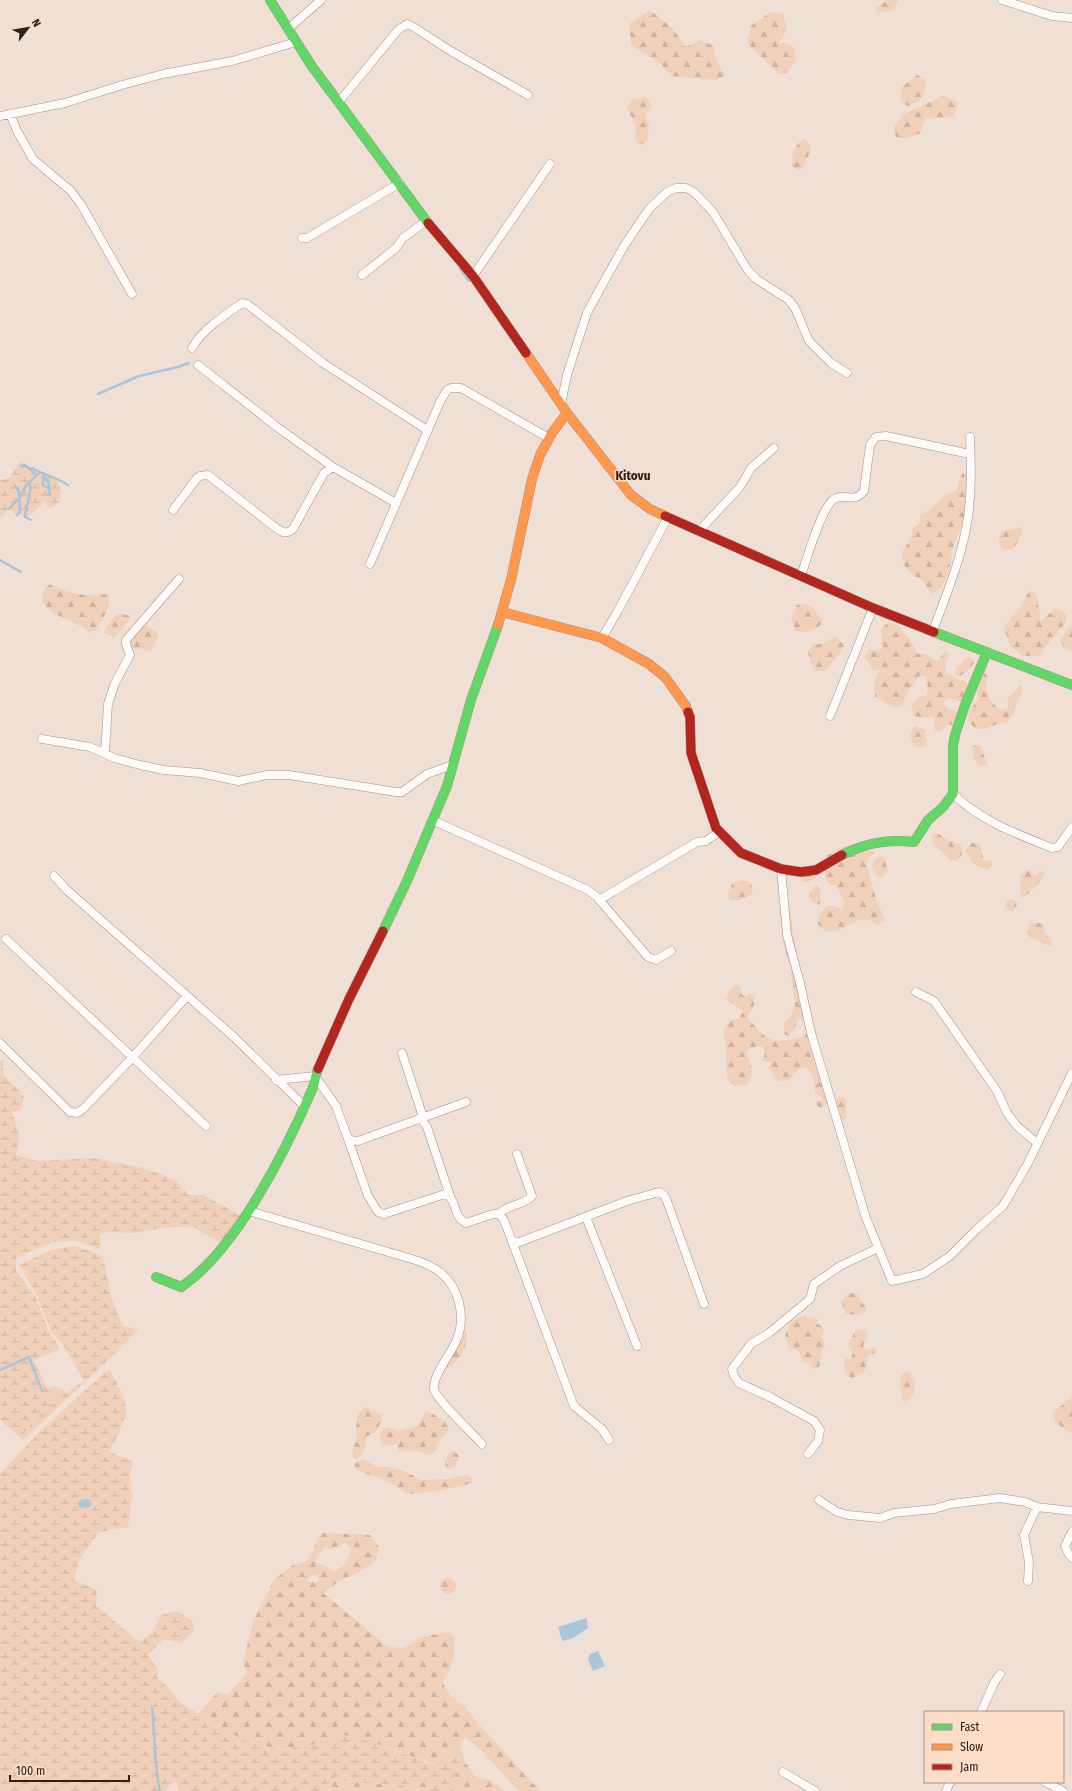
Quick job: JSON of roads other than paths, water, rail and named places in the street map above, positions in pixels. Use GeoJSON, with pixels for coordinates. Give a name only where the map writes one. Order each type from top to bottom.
{"type":"FeatureCollection","features":[{"type":"Feature","properties":{"kind":"street"},"geometry":{"type":"LineString","coordinates":[[270,0],[296,42],[338,103],[400,183],[426,221],[473,276],[567,413],[631,495],[650,509],[873,608],[1072,685]]}},
{"type":"Feature","properties":{"kind":"street"},"geometry":{"type":"LineString","coordinates":[[288,29],[321,0]]}},
{"type":"Feature","properties":{"kind":"street"},"geometry":{"type":"LineString","coordinates":[[1002,0],[1052,16],[1072,18]]}},
{"type":"Feature","properties":{"kind":"street"},"geometry":{"type":"LineString","coordinates":[[338,103],[398,30],[407,24],[528,95]]}},
{"type":"Feature","properties":{"kind":"street"},"geometry":{"type":"LineString","coordinates":[[0,116],[65,102],[163,74],[232,61],[296,42]]}},
{"type":"Feature","properties":{"kind":"street"},"geometry":{"type":"LineString","coordinates":[[10,114],[17,131],[33,159],[71,191],[82,206],[132,294]]}},
{"type":"Feature","properties":{"kind":"street"},"geometry":{"type":"LineString","coordinates":[[473,276],[550,164]]}},
{"type":"Feature","properties":{"kind":"street"},"geometry":{"type":"LineString","coordinates":[[302,238],[307,238],[400,183]]}},
{"type":"Feature","properties":{"kind":"street"},"geometry":{"type":"LineString","coordinates":[[561,404],[567,375],[587,313],[624,246],[649,209],[667,192],[676,188],[686,188],[694,192],[713,212],[747,269],[756,280],[789,300],[795,308],[809,341],[832,363],[847,373]]}},
{"type":"Feature","properties":{"kind":"street"},"geometry":{"type":"LineString","coordinates":[[362,275],[396,248],[403,238],[426,221]]}},
{"type":"Feature","properties":{"kind":"street"},"geometry":{"type":"LineString","coordinates":[[192,348],[201,335],[242,303],[247,304],[324,363],[427,430]]}},
{"type":"Feature","properties":{"kind":"street"},"geometry":{"type":"LineString","coordinates":[[198,365],[277,427],[333,467],[396,503]]}},
{"type":"Feature","properties":{"kind":"street"},"geometry":{"type":"LineString","coordinates":[[370,564],[427,430],[447,390],[456,387],[472,393],[547,437]]}},
{"type":"Feature","properties":{"kind":"street"},"geometry":{"type":"LineString","coordinates":[[156,1277],[179,1287],[201,1272],[249,1211],[269,1177],[305,1107],[314,1087],[315,1076],[334,1036],[340,1019],[368,958],[401,896],[448,781],[467,714],[502,612],[513,572],[527,499],[540,456],[547,437],[557,423],[567,413]]}},
{"type":"Feature","properties":{"kind":"street"},"geometry":{"type":"LineString","coordinates":[[801,575],[823,514],[829,503],[836,498],[854,498],[860,496],[864,491],[870,445],[876,437],[886,436],[970,454]]}},
{"type":"Feature","properties":{"kind":"street"},"geometry":{"type":"LineString","coordinates":[[934,631],[960,554],[968,522],[970,437]]}},
{"type":"Feature","properties":{"kind":"street"},"geometry":{"type":"LineString","coordinates":[[700,530],[740,487],[751,468],[774,448]]}},
{"type":"Feature","properties":{"kind":"street"},"geometry":{"type":"LineString","coordinates":[[173,510],[197,478],[208,475],[276,528],[284,533],[288,532],[292,529],[324,473],[333,467]]}},
{"type":"Feature","properties":{"kind":"street"},"geometry":{"type":"LineString","coordinates":[[602,638],[668,517]]}},
{"type":"Feature","properties":{"kind":"street"},"geometry":{"type":"LineString","coordinates":[[105,753],[108,704],[114,683],[130,655],[126,640],[179,579]]}},
{"type":"Feature","properties":{"kind":"street"},"geometry":{"type":"LineString","coordinates":[[830,716],[873,608]]}},
{"type":"Feature","properties":{"kind":"street"},"geometry":{"type":"LineString","coordinates":[[502,612],[602,638],[649,664],[665,677],[686,706],[690,717],[691,753],[694,767],[712,818],[719,832],[741,853],[781,869],[801,872],[816,870],[843,854],[874,842],[898,840],[914,842],[928,820],[942,808],[953,794],[953,746],[955,736],[965,705],[987,652]]}},
{"type":"Feature","properties":{"kind":"street"},"geometry":{"type":"LineString","coordinates":[[42,739],[82,745],[105,753],[114,758],[140,765],[164,770],[200,772],[238,781],[267,776],[290,775],[402,792],[427,774],[452,765]]}},
{"type":"Feature","properties":{"kind":"street"},"geometry":{"type":"LineString","coordinates":[[953,794],[966,807],[988,820],[1052,848],[1058,847],[1072,827]]}},
{"type":"Feature","properties":{"kind":"street"},"geometry":{"type":"LineString","coordinates":[[432,820],[588,890],[599,900],[648,957],[656,960],[672,951]]}},
{"type":"Feature","properties":{"kind":"street"},"geometry":{"type":"LineString","coordinates":[[599,900],[697,842],[706,841],[719,832]]}},
{"type":"Feature","properties":{"kind":"street"},"geometry":{"type":"LineString","coordinates":[[781,869],[787,935],[800,983],[811,1033],[861,1203],[892,1282],[923,1274],[950,1256],[1003,1206],[1027,1165],[1072,1073]]}},
{"type":"Feature","properties":{"kind":"street"},"geometry":{"type":"LineString","coordinates":[[54,876],[234,1037],[305,1107]]}},
{"type":"Feature","properties":{"kind":"street"},"geometry":{"type":"LineString","coordinates":[[6,939],[206,1126]]}},
{"type":"Feature","properties":{"kind":"street"},"geometry":{"type":"LineString","coordinates":[[916,992],[934,1001],[997,1091],[1008,1114],[1017,1126],[1037,1143]]}},
{"type":"Feature","properties":{"kind":"street"},"geometry":{"type":"LineString","coordinates":[[0,1043],[70,1112],[74,1113],[83,1110],[187,996]]}},
{"type":"Feature","properties":{"kind":"street"},"geometry":{"type":"LineString","coordinates":[[402,1053],[420,1118],[426,1127],[457,1216],[461,1221],[466,1223],[493,1214],[499,1214],[503,1210],[528,1201],[532,1196],[516,1154]]}},
{"type":"Feature","properties":{"kind":"street"},"geometry":{"type":"LineString","coordinates":[[276,1080],[315,1076]]}},
{"type":"Feature","properties":{"kind":"street"},"geometry":{"type":"LineString","coordinates":[[315,1076],[336,1106],[368,1196],[378,1212],[384,1214],[445,1194],[452,1200]]}},
{"type":"Feature","properties":{"kind":"street"},"geometry":{"type":"LineString","coordinates":[[347,1136],[350,1140],[358,1141],[466,1102]]}},
{"type":"Feature","properties":{"kind":"street"},"geometry":{"type":"LineString","coordinates":[[512,1240],[517,1243],[659,1192],[664,1195],[668,1201],[704,1304]]}},
{"type":"Feature","properties":{"kind":"street"},"geometry":{"type":"LineString","coordinates":[[249,1211],[422,1262],[440,1272],[455,1290],[460,1305],[461,1320],[458,1339],[440,1371],[434,1389],[441,1401],[482,1444]]}},
{"type":"Feature","properties":{"kind":"street"},"geometry":{"type":"LineString","coordinates":[[499,1214],[504,1220],[512,1240],[574,1406],[602,1429],[609,1440]]}},
{"type":"Feature","properties":{"kind":"street"},"geometry":{"type":"LineString","coordinates":[[586,1217],[637,1346]]}},
{"type":"Feature","properties":{"kind":"street"},"geometry":{"type":"LineString","coordinates":[[808,1454],[818,1441],[820,1430],[814,1421],[770,1397],[739,1383],[734,1376],[732,1369],[751,1344],[769,1333],[810,1298],[814,1284],[830,1272],[851,1260],[878,1248]]}},
{"type":"Feature","properties":{"kind":"street"},"geometry":{"type":"LineString","coordinates":[[819,1500],[837,1512],[848,1515],[880,1518],[894,1513],[934,1509],[951,1504],[1000,1498],[1025,1502],[1037,1507],[1072,1511]]}},
{"type":"Feature","properties":{"kind":"street"},"geometry":{"type":"LineString","coordinates":[[1028,1581],[1029,1562],[1024,1535],[1037,1507]]}},
{"type":"Feature","properties":{"kind":"street"},"geometry":{"type":"LineString","coordinates":[[1072,1532],[1066,1546],[1068,1553],[1072,1558]]}},
{"type":"Feature","properties":{"kind":"street"},"geometry":{"type":"LineString","coordinates":[[981,1711],[994,1683],[1000,1674]]}},
{"type":"Feature","properties":{"kind":"street"},"geometry":{"type":"LineString","coordinates":[[783,1772],[815,1791]]}},
{"type":"Feature","properties":{"kind":"street"},"geometry":{"type":"LineString","coordinates":[[1047,1783],[1063,1791]]}},
{"type":"Feature","properties":{"kind":"water"},"geometry":{"type":"Polygon","coordinates":[[[88,1499],[92,1504],[90,1507],[80,1508],[78,1506],[79,1501],[88,1499]]]}},
{"type":"Feature","properties":{"kind":"water"},"geometry":{"type":"Polygon","coordinates":[[[587,1618],[588,1628],[573,1638],[562,1641],[558,1627],[587,1618]]]}},
{"type":"Feature","properties":{"kind":"water"},"geometry":{"type":"Polygon","coordinates":[[[598,1651],[605,1666],[593,1671],[588,1659],[590,1654],[598,1651]]]}},
{"type":"Feature","properties":{"kind":"waterway"},"geometry":{"type":"LineString","coordinates":[[460,269],[469,281]]}},
{"type":"Feature","properties":{"kind":"waterway"},"geometry":{"type":"LineString","coordinates":[[98,394],[139,376],[189,363]]}},
{"type":"Feature","properties":{"kind":"waterway"},"geometry":{"type":"LineString","coordinates":[[21,466],[25,465],[37,475]]}},
{"type":"Feature","properties":{"kind":"waterway"},"geometry":{"type":"LineString","coordinates":[[32,468],[68,485]]}},
{"type":"Feature","properties":{"kind":"waterway"},"geometry":{"type":"LineString","coordinates":[[9,509],[20,497],[25,487],[39,473]]}},
{"type":"Feature","properties":{"kind":"waterway"},"geometry":{"type":"LineString","coordinates":[[45,474],[43,477],[48,479],[50,495]]}},
{"type":"Feature","properties":{"kind":"waterway"},"geometry":{"type":"LineString","coordinates":[[43,477],[43,485],[48,488]]}},
{"type":"Feature","properties":{"kind":"waterway"},"geometry":{"type":"LineString","coordinates":[[30,484],[30,497],[26,508],[25,517],[31,520]]}},
{"type":"Feature","properties":{"kind":"waterway"},"geometry":{"type":"LineString","coordinates":[[16,487],[19,492],[20,512],[17,515]]}},
{"type":"Feature","properties":{"kind":"waterway"},"geometry":{"type":"LineString","coordinates":[[0,560],[21,572]]}},
{"type":"Feature","properties":{"kind":"waterway"},"geometry":{"type":"LineString","coordinates":[[0,1370],[29,1357],[42,1391]]}},
{"type":"Feature","properties":{"kind":"waterway"},"geometry":{"type":"LineString","coordinates":[[152,1708],[160,1791]]}},
{"type":"Feature","properties":{"kind":"district","name":"Kitovu"},"geometry":{"type":"Point","coordinates":[633,475]}}]}
